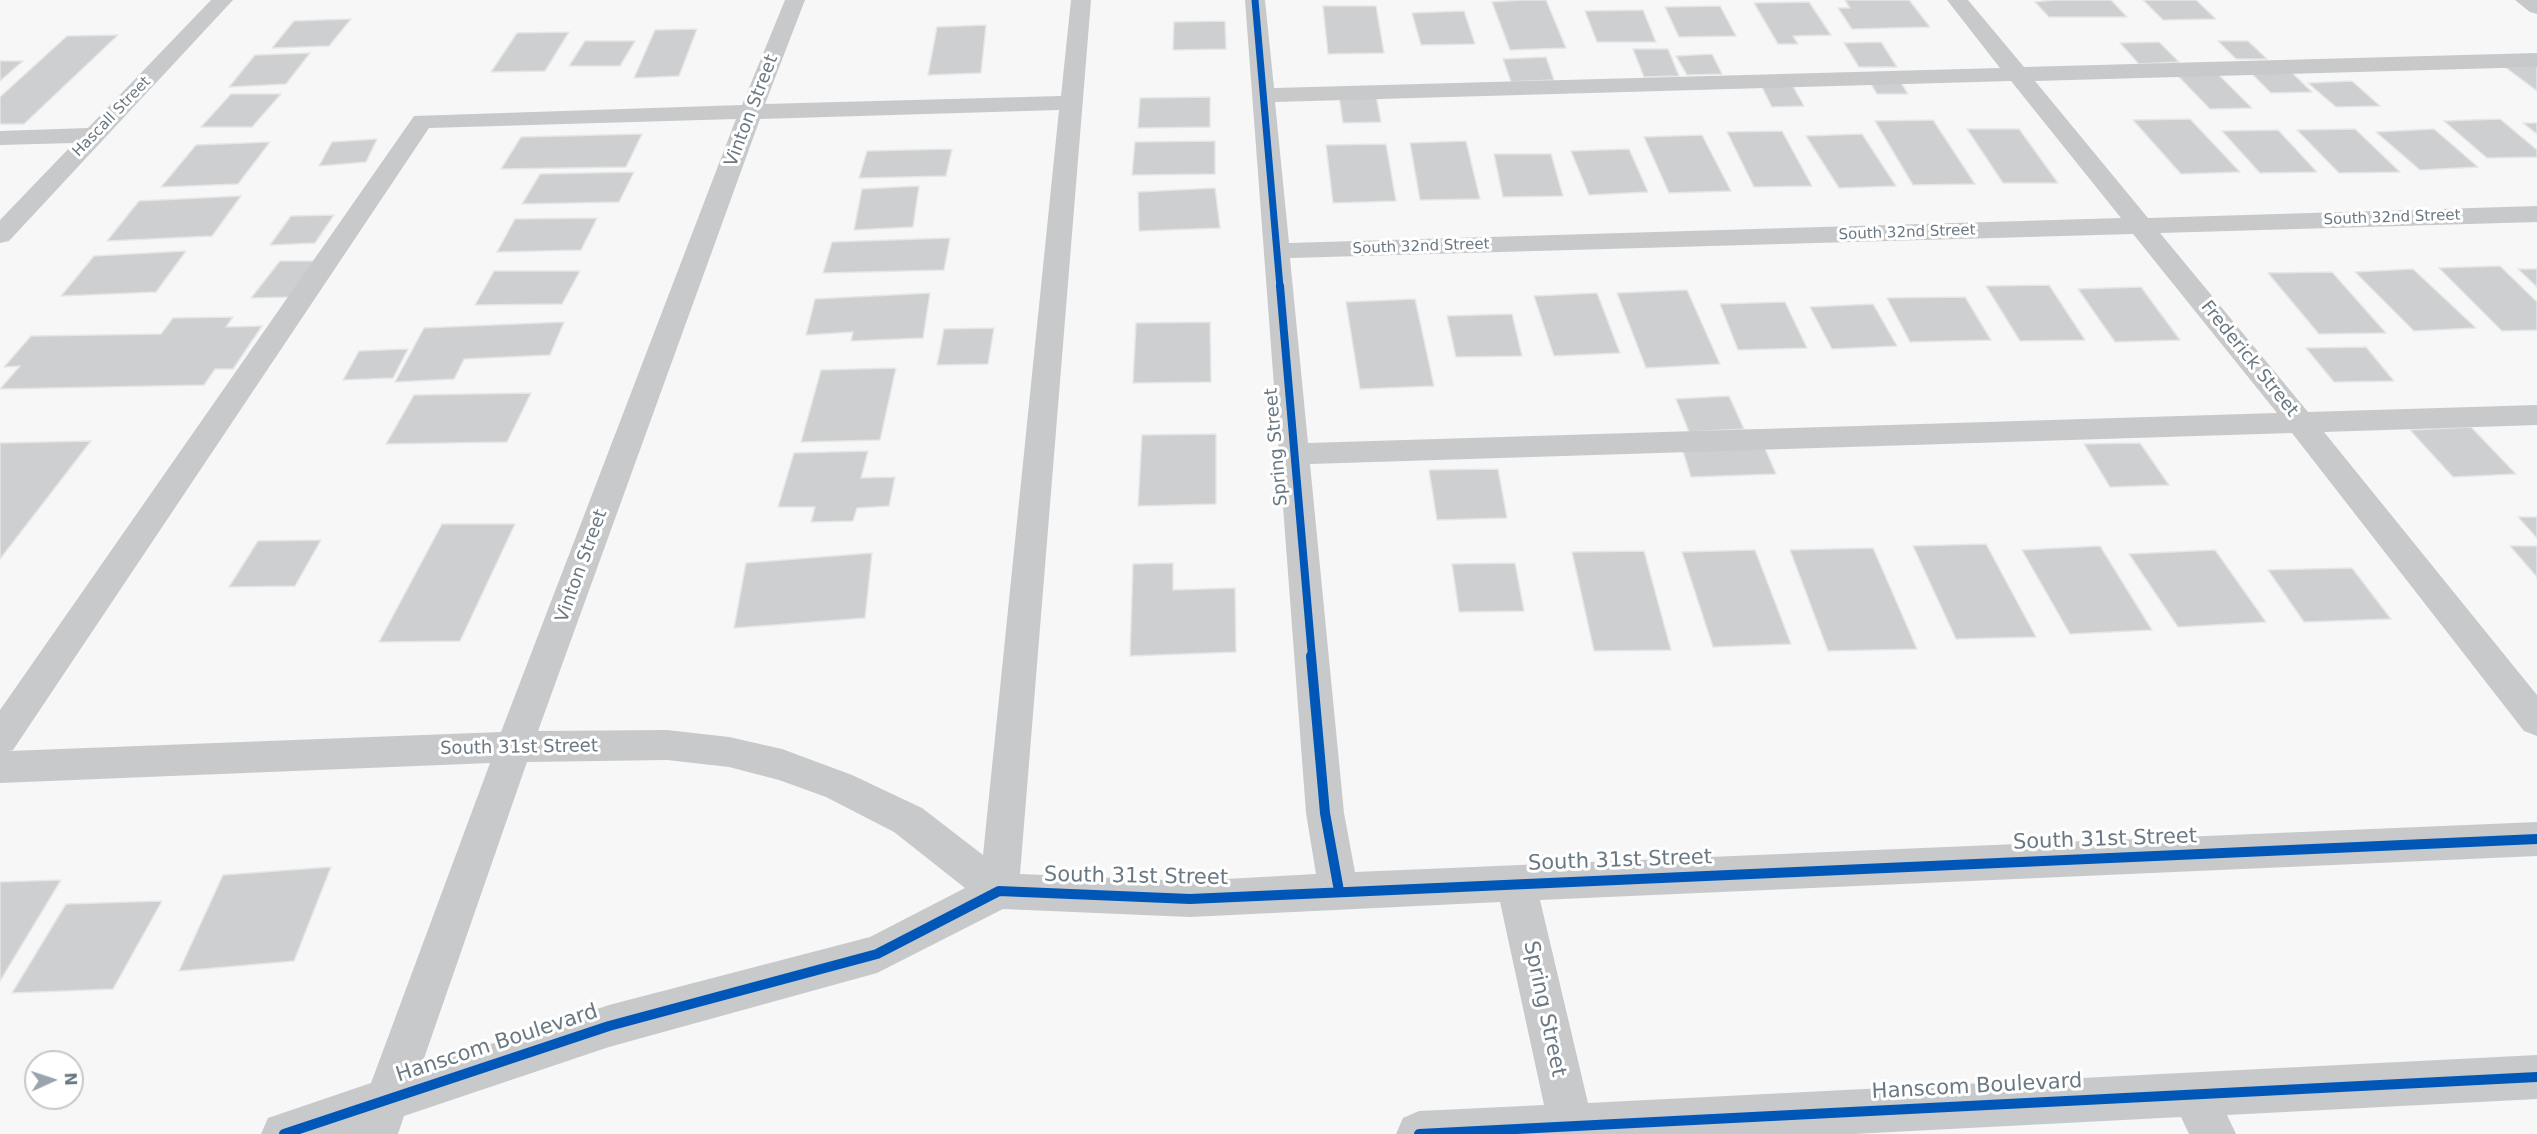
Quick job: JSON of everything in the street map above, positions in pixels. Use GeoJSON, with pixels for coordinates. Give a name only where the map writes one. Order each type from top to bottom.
{"type":"FeatureCollection","features":[{"type":"Feature","properties":{"kind":"street","name":"Hascall Street"},"geometry":{"type":"LineString","coordinates":[[0,235],[223,0]]}},
{"type":"Feature","properties":{"kind":"street","name":"Vinton Street"},"geometry":{"type":"LineString","coordinates":[[381,1117],[514,747],[750,113],[795,0]]}},
{"type":"Feature","properties":{"kind":"street"},"geometry":{"type":"LineString","coordinates":[[999,891],[1081,0]]}},
{"type":"Feature","properties":{"kind":"street","name":"Spring Street"},"geometry":{"type":"LineString","coordinates":[[1255,0],[1325,813],[1339,891]]}},
{"type":"Feature","properties":{"kind":"street","name":"Frederick Street"},"geometry":{"type":"LineString","coordinates":[[1957,0],[2301,423],[2537,721]]}},
{"type":"Feature","properties":{"kind":"street"},"geometry":{"type":"LineString","coordinates":[[2525,0],[2537,8]]}},
{"type":"Feature","properties":{"kind":"street"},"geometry":{"type":"LineString","coordinates":[[1264,95],[2537,60]]}},
{"type":"Feature","properties":{"kind":"street"},"geometry":{"type":"LineString","coordinates":[[0,739],[422,121],[1071,103]]}},
{"type":"Feature","properties":{"kind":"street"},"geometry":{"type":"LineString","coordinates":[[0,138],[95,135]]}},
{"type":"Feature","properties":{"kind":"street","name":"South 32nd Street"},"geometry":{"type":"LineString","coordinates":[[1276,252],[2537,214]]}},
{"type":"Feature","properties":{"kind":"street"},"geometry":{"type":"LineString","coordinates":[[1294,454],[2537,415]]}},
{"type":"Feature","properties":{"kind":"street","name":"South 31st Street"},"geometry":{"type":"LineString","coordinates":[[0,767],[514,747],[667,745],[729,752],[782,765],[839,786],[908,820],[999,891],[1190,900],[1339,891],[2537,839]]}},
{"type":"Feature","properties":{"kind":"street","name":"Spring Street"},"geometry":{"type":"LineString","coordinates":[[1516,883],[1571,1130]]}},
{"type":"Feature","properties":{"kind":"street","name":"Hanscom Boulevard"},"geometry":{"type":"LineString","coordinates":[[284,1134],[381,1117],[609,1026],[877,954],[999,891]]}},
{"type":"Feature","properties":{"kind":"street","name":"Hanscom Boulevard"},"geometry":{"type":"LineString","coordinates":[[1419,1134],[1571,1130],[2193,1094],[2537,1077]]}},
{"type":"Feature","properties":{"kind":"street"},"geometry":{"type":"LineString","coordinates":[[2193,1094],[2213,1134]]}},
{"type":"Feature","properties":{"kind":"building"},"geometry":{"type":"Polygon","coordinates":[[[1546,0],[1566,48],[1510,50],[1492,2],[1546,0]]]}},
{"type":"Feature","properties":{"kind":"building"},"geometry":{"type":"Polygon","coordinates":[[[1845,0],[1909,0],[1930,27],[1852,29],[1838,8],[1850,8],[1845,0]]]}},
{"type":"Feature","properties":{"kind":"building"},"geometry":{"type":"Polygon","coordinates":[[[2111,0],[2127,17],[2049,17],[2035,2],[2111,0]]]}},
{"type":"Feature","properties":{"kind":"building"},"geometry":{"type":"Polygon","coordinates":[[[2143,0],[2196,0],[2216,19],[2163,20],[2143,0]]]}},
{"type":"Feature","properties":{"kind":"building"},"geometry":{"type":"Polygon","coordinates":[[[1809,2],[1831,35],[1793,36],[1798,44],[1778,44],[1754,3],[1809,2]]]}},
{"type":"Feature","properties":{"kind":"building"},"geometry":{"type":"Polygon","coordinates":[[[1323,6],[1376,6],[1384,53],[1328,54],[1323,6]]]}},
{"type":"Feature","properties":{"kind":"building"},"geometry":{"type":"Polygon","coordinates":[[[1720,6],[1736,36],[1679,37],[1665,7],[1720,6]]]}},
{"type":"Feature","properties":{"kind":"building"},"geometry":{"type":"Polygon","coordinates":[[[1643,10],[1656,42],[1597,42],[1585,11],[1643,10]]]}},
{"type":"Feature","properties":{"kind":"building"},"geometry":{"type":"Polygon","coordinates":[[[1464,11],[1475,44],[1421,45],[1412,13],[1464,11]]]}},
{"type":"Feature","properties":{"kind":"building"},"geometry":{"type":"Polygon","coordinates":[[[351,19],[329,46],[272,48],[294,21],[351,19]]]}},
{"type":"Feature","properties":{"kind":"building"},"geometry":{"type":"Polygon","coordinates":[[[1225,21],[1226,49],[1173,50],[1174,22],[1225,21]]]}},
{"type":"Feature","properties":{"kind":"building"},"geometry":{"type":"Polygon","coordinates":[[[986,25],[981,73],[928,75],[937,27],[986,25]]]}},
{"type":"Feature","properties":{"kind":"building"},"geometry":{"type":"Polygon","coordinates":[[[697,29],[679,76],[634,78],[655,30],[697,29]]]}},
{"type":"Feature","properties":{"kind":"building"},"geometry":{"type":"Polygon","coordinates":[[[569,32],[545,71],[491,72],[517,33],[569,32]]]}},
{"type":"Feature","properties":{"kind":"building"},"geometry":{"type":"Polygon","coordinates":[[[118,35],[24,124],[0,124],[0,97],[67,36],[118,35]]]}},
{"type":"Feature","properties":{"kind":"building"},"geometry":{"type":"Polygon","coordinates":[[[585,41],[635,41],[620,66],[569,66],[585,41]]]}},
{"type":"Feature","properties":{"kind":"building"},"geometry":{"type":"Polygon","coordinates":[[[2218,41],[2248,41],[2267,59],[2236,59],[2218,41]]]}},
{"type":"Feature","properties":{"kind":"building"},"geometry":{"type":"Polygon","coordinates":[[[1881,42],[1897,67],[1859,67],[1844,43],[1881,42]]]}},
{"type":"Feature","properties":{"kind":"building"},"geometry":{"type":"Polygon","coordinates":[[[2159,42],[2179,62],[2139,64],[2120,43],[2159,42]]]}},
{"type":"Feature","properties":{"kind":"building"},"geometry":{"type":"Polygon","coordinates":[[[1633,49],[1668,49],[1679,76],[1644,77],[1633,49]]]}},
{"type":"Feature","properties":{"kind":"building"},"geometry":{"type":"Polygon","coordinates":[[[310,53],[286,84],[229,87],[255,55],[310,53]]]}},
{"type":"Feature","properties":{"kind":"building"},"geometry":{"type":"Polygon","coordinates":[[[1712,54],[1722,74],[1687,75],[1676,56],[1712,54]]]}},
{"type":"Feature","properties":{"kind":"building"},"geometry":{"type":"Polygon","coordinates":[[[1546,57],[1554,80],[1511,82],[1503,59],[1546,57]]]}},
{"type":"Feature","properties":{"kind":"building"},"geometry":{"type":"Polygon","coordinates":[[[0,61],[23,61],[0,81],[0,61]]]}},
{"type":"Feature","properties":{"kind":"building"},"geometry":{"type":"Polygon","coordinates":[[[2537,66],[2537,91],[2505,67],[2537,66]]]}},
{"type":"Feature","properties":{"kind":"building"},"geometry":{"type":"Polygon","coordinates":[[[2289,70],[2312,92],[2271,93],[2249,71],[2289,70]]]}},
{"type":"Feature","properties":{"kind":"building"},"geometry":{"type":"Polygon","coordinates":[[[2218,74],[2252,108],[2210,109],[2178,76],[2218,74]]]}},
{"type":"Feature","properties":{"kind":"building"},"geometry":{"type":"Polygon","coordinates":[[[1759,81],[1790,81],[1804,106],[1772,107],[1759,81]]]}},
{"type":"Feature","properties":{"kind":"building"},"geometry":{"type":"Polygon","coordinates":[[[1869,81],[1900,81],[1908,94],[1877,94],[1869,81]]]}},
{"type":"Feature","properties":{"kind":"building"},"geometry":{"type":"Polygon","coordinates":[[[2352,81],[2380,106],[2336,107],[2308,83],[2352,81]]]}},
{"type":"Feature","properties":{"kind":"building"},"geometry":{"type":"Polygon","coordinates":[[[231,94],[281,94],[252,127],[201,127],[231,94]]]}},
{"type":"Feature","properties":{"kind":"building"},"geometry":{"type":"Polygon","coordinates":[[[1376,95],[1381,122],[1343,123],[1339,96],[1376,95]]]}},
{"type":"Feature","properties":{"kind":"building"},"geometry":{"type":"Polygon","coordinates":[[[1210,97],[1210,127],[1138,128],[1140,98],[1210,97]]]}},
{"type":"Feature","properties":{"kind":"building"},"geometry":{"type":"Polygon","coordinates":[[[2190,119],[2240,172],[2181,174],[2133,120],[2190,119]]]}},
{"type":"Feature","properties":{"kind":"building"},"geometry":{"type":"Polygon","coordinates":[[[2500,119],[2537,150],[2537,157],[2487,158],[2444,121],[2500,119]]]}},
{"type":"Feature","properties":{"kind":"building"},"geometry":{"type":"Polygon","coordinates":[[[1933,120],[1975,184],[1913,185],[1875,121],[1933,120]]]}},
{"type":"Feature","properties":{"kind":"building"},"geometry":{"type":"Polygon","coordinates":[[[2523,123],[2537,123],[2537,134],[2523,123]]]}},
{"type":"Feature","properties":{"kind":"building"},"geometry":{"type":"Polygon","coordinates":[[[1967,129],[2019,129],[2058,183],[2003,183],[1967,129]]]}},
{"type":"Feature","properties":{"kind":"building"},"geometry":{"type":"Polygon","coordinates":[[[2355,129],[2400,172],[2339,173],[2297,130],[2355,129]]]}},
{"type":"Feature","properties":{"kind":"building"},"geometry":{"type":"Polygon","coordinates":[[[2434,129],[2478,167],[2420,170],[2376,132],[2434,129]]]}},
{"type":"Feature","properties":{"kind":"building"},"geometry":{"type":"Polygon","coordinates":[[[2278,130],[2317,172],[2260,173],[2222,131],[2278,130]]]}},
{"type":"Feature","properties":{"kind":"building"},"geometry":{"type":"Polygon","coordinates":[[[1782,131],[1812,186],[1754,187],[1727,132],[1782,131]]]}},
{"type":"Feature","properties":{"kind":"building"},"geometry":{"type":"Polygon","coordinates":[[[642,134],[626,167],[501,169],[521,137],[642,134]]]}},
{"type":"Feature","properties":{"kind":"building"},"geometry":{"type":"Polygon","coordinates":[[[1862,134],[1896,186],[1839,188],[1806,136],[1862,134]]]}},
{"type":"Feature","properties":{"kind":"building"},"geometry":{"type":"Polygon","coordinates":[[[1702,135],[1731,191],[1669,193],[1644,137],[1702,135]]]}},
{"type":"Feature","properties":{"kind":"building"},"geometry":{"type":"Polygon","coordinates":[[[377,139],[366,162],[319,166],[332,142],[377,139]]]}},
{"type":"Feature","properties":{"kind":"building"},"geometry":{"type":"Polygon","coordinates":[[[1215,141],[1215,174],[1132,175],[1135,142],[1215,141]]]}},
{"type":"Feature","properties":{"kind":"building"},"geometry":{"type":"Polygon","coordinates":[[[1466,141],[1480,199],[1420,200],[1410,143],[1466,141]]]}},
{"type":"Feature","properties":{"kind":"building"},"geometry":{"type":"Polygon","coordinates":[[[270,142],[238,184],[161,187],[196,145],[270,142]]]}},
{"type":"Feature","properties":{"kind":"building"},"geometry":{"type":"Polygon","coordinates":[[[1386,144],[1396,201],[1333,203],[1326,145],[1386,144]]]}},
{"type":"Feature","properties":{"kind":"building"},"geometry":{"type":"Polygon","coordinates":[[[952,149],[946,176],[859,178],[867,151],[952,149]]]}},
{"type":"Feature","properties":{"kind":"building"},"geometry":{"type":"Polygon","coordinates":[[[1629,149],[1648,192],[1589,195],[1571,151],[1629,149]]]}},
{"type":"Feature","properties":{"kind":"building"},"geometry":{"type":"Polygon","coordinates":[[[1494,154],[1551,154],[1563,196],[1503,197],[1494,154]]]}},
{"type":"Feature","properties":{"kind":"building"},"geometry":{"type":"Polygon","coordinates":[[[634,172],[619,202],[522,204],[540,174],[634,172]]]}},
{"type":"Feature","properties":{"kind":"building"},"geometry":{"type":"Polygon","coordinates":[[[919,186],[913,227],[854,230],[862,189],[919,186]]]}},
{"type":"Feature","properties":{"kind":"building"},"geometry":{"type":"Polygon","coordinates":[[[1215,188],[1220,228],[1139,231],[1138,192],[1215,188]]]}},
{"type":"Feature","properties":{"kind":"building"},"geometry":{"type":"Polygon","coordinates":[[[241,196],[212,236],[107,241],[139,201],[241,196]]]}},
{"type":"Feature","properties":{"kind":"building"},"geometry":{"type":"Polygon","coordinates":[[[334,215],[315,243],[270,245],[291,216],[334,215]]]}},
{"type":"Feature","properties":{"kind":"building"},"geometry":{"type":"Polygon","coordinates":[[[597,218],[581,250],[497,252],[515,219],[597,218]]]}},
{"type":"Feature","properties":{"kind":"building"},"geometry":{"type":"Polygon","coordinates":[[[950,238],[944,270],[823,273],[832,242],[950,238]]]}},
{"type":"Feature","properties":{"kind":"building"},"geometry":{"type":"Polygon","coordinates":[[[186,251],[156,292],[61,296],[94,256],[186,251]]]}},
{"type":"Feature","properties":{"kind":"building"},"geometry":{"type":"Polygon","coordinates":[[[280,261],[318,261],[291,297],[251,298],[280,261]]]}},
{"type":"Feature","properties":{"kind":"building"},"geometry":{"type":"Polygon","coordinates":[[[2500,266],[2537,302],[2537,330],[2502,331],[2439,268],[2500,266]]]}},
{"type":"Feature","properties":{"kind":"building"},"geometry":{"type":"Polygon","coordinates":[[[2413,269],[2476,328],[2414,331],[2355,272],[2413,269]]]}},
{"type":"Feature","properties":{"kind":"building"},"geometry":{"type":"Polygon","coordinates":[[[2518,269],[2537,269],[2537,287],[2518,269]]]}},
{"type":"Feature","properties":{"kind":"building"},"geometry":{"type":"Polygon","coordinates":[[[494,271],[580,271],[562,304],[475,305],[494,271]]]}},
{"type":"Feature","properties":{"kind":"building"},"geometry":{"type":"Polygon","coordinates":[[[2332,272],[2386,333],[2319,334],[2268,273],[2332,272]]]}},
{"type":"Feature","properties":{"kind":"building"},"geometry":{"type":"Polygon","coordinates":[[[2049,285],[2085,340],[2020,341],[1986,286],[2049,285]]]}},
{"type":"Feature","properties":{"kind":"building"},"geometry":{"type":"Polygon","coordinates":[[[2141,287],[2180,340],[2115,342],[2078,289],[2141,287]]]}},
{"type":"Feature","properties":{"kind":"building"},"geometry":{"type":"Polygon","coordinates":[[[1687,290],[1720,364],[1646,368],[1617,293],[1687,290]]]}},
{"type":"Feature","properties":{"kind":"building"},"geometry":{"type":"Polygon","coordinates":[[[930,293],[923,338],[851,341],[853,332],[806,335],[815,299],[930,293]]]}},
{"type":"Feature","properties":{"kind":"building"},"geometry":{"type":"Polygon","coordinates":[[[1597,293],[1620,353],[1554,356],[1534,296],[1597,293]]]}},
{"type":"Feature","properties":{"kind":"building"},"geometry":{"type":"Polygon","coordinates":[[[1965,297],[1991,340],[1910,342],[1887,298],[1965,297]]]}},
{"type":"Feature","properties":{"kind":"building"},"geometry":{"type":"Polygon","coordinates":[[[1415,299],[1434,386],[1360,389],[1346,302],[1415,299]]]}},
{"type":"Feature","properties":{"kind":"building"},"geometry":{"type":"Polygon","coordinates":[[[1785,302],[1807,348],[1738,350],[1720,304],[1785,302]]]}},
{"type":"Feature","properties":{"kind":"building"},"geometry":{"type":"Polygon","coordinates":[[[1873,304],[1897,346],[1832,349],[1810,307],[1873,304]]]}},
{"type":"Feature","properties":{"kind":"building"},"geometry":{"type":"Polygon","coordinates":[[[1512,314],[1522,356],[1456,357],[1447,316],[1512,314]]]}},
{"type":"Feature","properties":{"kind":"building"},"geometry":{"type":"Polygon","coordinates":[[[233,317],[226,327],[262,326],[233,369],[215,369],[204,385],[0,389],[20,366],[4,367],[31,336],[161,334],[173,318],[233,317]]]}},
{"type":"Feature","properties":{"kind":"building"},"geometry":{"type":"Polygon","coordinates":[[[564,322],[550,355],[464,359],[454,379],[395,382],[424,328],[564,322]]]}},
{"type":"Feature","properties":{"kind":"building"},"geometry":{"type":"Polygon","coordinates":[[[1210,322],[1211,382],[1133,383],[1136,323],[1210,322]]]}},
{"type":"Feature","properties":{"kind":"building"},"geometry":{"type":"Polygon","coordinates":[[[994,328],[988,364],[937,365],[944,329],[994,328]]]}},
{"type":"Feature","properties":{"kind":"building"},"geometry":{"type":"Polygon","coordinates":[[[2366,347],[2394,381],[2334,382],[2306,348],[2366,347]]]}},
{"type":"Feature","properties":{"kind":"building"},"geometry":{"type":"Polygon","coordinates":[[[408,349],[393,378],[343,380],[359,351],[408,349]]]}},
{"type":"Feature","properties":{"kind":"building"},"geometry":{"type":"Polygon","coordinates":[[[896,368],[880,440],[801,442],[821,370],[896,368]]]}},
{"type":"Feature","properties":{"kind":"building"},"geometry":{"type":"Polygon","coordinates":[[[531,393],[507,442],[386,444],[414,395],[531,393]]]}},
{"type":"Feature","properties":{"kind":"building"},"geometry":{"type":"Polygon","coordinates":[[[1729,396],[1744,429],[1689,432],[1676,399],[1729,396]]]}},
{"type":"Feature","properties":{"kind":"building"},"geometry":{"type":"Polygon","coordinates":[[[2471,427],[2516,474],[2453,477],[2410,430],[2471,427]]]}},
{"type":"Feature","properties":{"kind":"building"},"geometry":{"type":"Polygon","coordinates":[[[1216,434],[1216,504],[1138,506],[1142,435],[1216,434]]]}},
{"type":"Feature","properties":{"kind":"building"},"geometry":{"type":"Polygon","coordinates":[[[91,441],[0,559],[0,443],[91,441]]]}},
{"type":"Feature","properties":{"kind":"building"},"geometry":{"type":"Polygon","coordinates":[[[2140,443],[2169,485],[2110,487],[2084,444],[2140,443]]]}},
{"type":"Feature","properties":{"kind":"building"},"geometry":{"type":"Polygon","coordinates":[[[1764,446],[1776,474],[1691,477],[1682,448],[1764,446]]]}},
{"type":"Feature","properties":{"kind":"building"},"geometry":{"type":"Polygon","coordinates":[[[868,451],[861,478],[895,477],[889,506],[857,508],[853,521],[811,522],[815,507],[778,507],[794,453],[868,451]]]}},
{"type":"Feature","properties":{"kind":"building"},"geometry":{"type":"Polygon","coordinates":[[[1498,469],[1507,518],[1437,520],[1429,470],[1498,469]]]}},
{"type":"Feature","properties":{"kind":"building"},"geometry":{"type":"Polygon","coordinates":[[[2518,517],[2537,517],[2537,538],[2518,517]]]}},
{"type":"Feature","properties":{"kind":"building"},"geometry":{"type":"Polygon","coordinates":[[[442,524],[515,524],[460,641],[379,642],[442,524]]]}},
{"type":"Feature","properties":{"kind":"building"},"geometry":{"type":"Polygon","coordinates":[[[321,540],[295,586],[229,587],[258,541],[321,540]]]}},
{"type":"Feature","properties":{"kind":"building"},"geometry":{"type":"Polygon","coordinates":[[[1986,544],[2036,637],[1956,639],[1913,546],[1986,544]]]}},
{"type":"Feature","properties":{"kind":"building"},"geometry":{"type":"Polygon","coordinates":[[[2100,546],[2152,630],[2070,634],[2022,550],[2100,546]]]}},
{"type":"Feature","properties":{"kind":"building"},"geometry":{"type":"Polygon","coordinates":[[[2510,546],[2537,546],[2537,577],[2510,546]]]}},
{"type":"Feature","properties":{"kind":"building"},"geometry":{"type":"Polygon","coordinates":[[[1873,548],[1917,649],[1828,651],[1790,550],[1873,548]]]}},
{"type":"Feature","properties":{"kind":"building"},"geometry":{"type":"Polygon","coordinates":[[[1755,550],[1791,644],[1713,647],[1682,552],[1755,550]]]}},
{"type":"Feature","properties":{"kind":"building"},"geometry":{"type":"Polygon","coordinates":[[[2215,550],[2266,622],[2178,627],[2129,554],[2215,550]]]}},
{"type":"Feature","properties":{"kind":"building"},"geometry":{"type":"Polygon","coordinates":[[[1644,551],[1671,650],[1594,651],[1572,552],[1644,551]]]}},
{"type":"Feature","properties":{"kind":"building"},"geometry":{"type":"Polygon","coordinates":[[[872,553],[865,618],[734,628],[746,563],[872,553]]]}},
{"type":"Feature","properties":{"kind":"building"},"geometry":{"type":"Polygon","coordinates":[[[1173,563],[1173,590],[1235,588],[1236,652],[1130,656],[1133,564],[1173,563]]]}},
{"type":"Feature","properties":{"kind":"building"},"geometry":{"type":"Polygon","coordinates":[[[1515,563],[1524,611],[1459,612],[1452,564],[1515,563]]]}},
{"type":"Feature","properties":{"kind":"building"},"geometry":{"type":"Polygon","coordinates":[[[2352,568],[2391,619],[2304,622],[2268,570],[2352,568]]]}},
{"type":"Feature","properties":{"kind":"building"},"geometry":{"type":"Polygon","coordinates":[[[331,867],[294,961],[179,971],[223,875],[331,867]]]}},
{"type":"Feature","properties":{"kind":"building"},"geometry":{"type":"Polygon","coordinates":[[[61,880],[0,981],[0,882],[61,880]]]}},
{"type":"Feature","properties":{"kind":"building"},"geometry":{"type":"Polygon","coordinates":[[[162,901],[113,989],[12,993],[66,904],[162,901]]]}},
{"type":"Feature","properties":{"kind":"cycle path"},"geometry":{"type":"LineString","coordinates":[[1255,0],[1325,813],[1339,891]]}},
{"type":"Feature","properties":{"kind":"cycle path"},"geometry":{"type":"LineString","coordinates":[[284,1134],[609,1026],[877,954],[999,891],[1190,899],[2537,839]]}},
{"type":"Feature","properties":{"kind":"cycle path"},"geometry":{"type":"LineString","coordinates":[[1419,1134],[2537,1077]]}}]}
